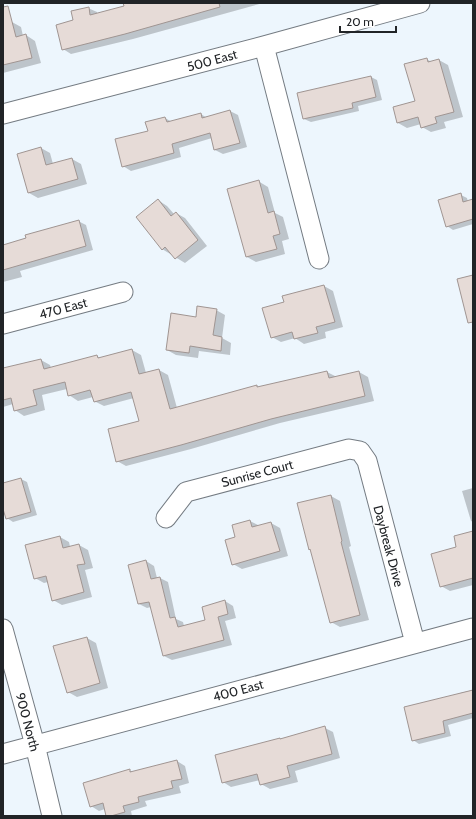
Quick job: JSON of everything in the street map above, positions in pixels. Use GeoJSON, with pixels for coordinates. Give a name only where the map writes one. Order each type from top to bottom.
{"type":"FeatureCollection","features":[{"type":"Feature","properties":{"kind":"street","name":"500 East"},"geometry":{"type":"LineString","coordinates":[[3,114],[264,46],[420,3]]}},
{"type":"Feature","properties":{"kind":"street"},"geometry":{"type":"LineString","coordinates":[[264,46],[319,259]]}},
{"type":"Feature","properties":{"kind":"street","name":"470 East"},"geometry":{"type":"LineString","coordinates":[[3,324],[123,292]]}},
{"type":"Feature","properties":{"kind":"street","name":"Sunrise Court"},"geometry":{"type":"LineString","coordinates":[[166,518],[186,492],[349,449],[360,451]]}},
{"type":"Feature","properties":{"kind":"street","name":"Daybreak Drive"},"geometry":{"type":"LineString","coordinates":[[360,451],[367,461],[415,643]]}},
{"type":"Feature","properties":{"kind":"street","name":"400 East"},"geometry":{"type":"LineString","coordinates":[[3,754],[473,628]]}},
{"type":"Feature","properties":{"kind":"street","name":"900 North"},"geometry":{"type":"LineString","coordinates":[[3,629],[35,745],[52,816]]}},
{"type":"Feature","properties":{"kind":"building"},"geometry":{"type":"Polygon","coordinates":[[[123,3],[219,3],[220,7],[62,50],[56,25],[73,20],[71,11],[89,7],[90,15],[124,6],[123,3]]]}},
{"type":"Feature","properties":{"kind":"building"},"geometry":{"type":"Polygon","coordinates":[[[8,6],[16,37],[26,34],[32,58],[3,65],[3,7],[8,6]]]}},
{"type":"Feature","properties":{"kind":"building"},"geometry":{"type":"Polygon","coordinates":[[[427,58],[428,62],[439,59],[454,112],[435,117],[437,123],[421,128],[418,117],[397,123],[393,107],[415,101],[404,64],[427,58]]]}},
{"type":"Feature","properties":{"kind":"building"},"geometry":{"type":"Polygon","coordinates":[[[371,76],[376,97],[352,103],[353,108],[303,119],[297,93],[371,76]]]}},
{"type":"Feature","properties":{"kind":"building"},"geometry":{"type":"Polygon","coordinates":[[[230,110],[240,143],[214,150],[210,133],[172,144],[174,153],[122,167],[115,139],[148,131],[145,122],[165,117],[167,122],[201,113],[202,118],[230,110]]]}},
{"type":"Feature","properties":{"kind":"building"},"geometry":{"type":"Polygon","coordinates":[[[41,147],[46,165],[72,158],[78,179],[28,193],[17,154],[41,147]]]}},
{"type":"Feature","properties":{"kind":"building"},"geometry":{"type":"Polygon","coordinates":[[[259,180],[268,213],[274,211],[280,234],[273,236],[277,249],[246,257],[227,189],[259,180]]]}},
{"type":"Feature","properties":{"kind":"building"},"geometry":{"type":"Polygon","coordinates":[[[461,193],[463,202],[473,199],[473,219],[446,227],[438,200],[461,193]]]}},
{"type":"Feature","properties":{"kind":"building"},"geometry":{"type":"Polygon","coordinates":[[[158,199],[171,216],[176,212],[198,240],[175,259],[165,247],[162,250],[136,217],[158,199]]]}},
{"type":"Feature","properties":{"kind":"building"},"geometry":{"type":"Polygon","coordinates":[[[79,220],[86,246],[3,270],[3,245],[26,238],[25,235],[79,220]]]}},
{"type":"Feature","properties":{"kind":"building"},"geometry":{"type":"Polygon","coordinates":[[[473,275],[473,322],[468,323],[457,279],[473,275]]]}},
{"type":"Feature","properties":{"kind":"building"},"geometry":{"type":"Polygon","coordinates":[[[324,285],[335,322],[316,327],[318,333],[294,339],[292,332],[271,338],[262,308],[284,302],[282,296],[324,285]]]}},
{"type":"Feature","properties":{"kind":"building"},"geometry":{"type":"Polygon","coordinates":[[[197,306],[217,309],[213,335],[222,337],[221,351],[190,346],[189,353],[166,350],[171,313],[196,317],[197,306]]]}},
{"type":"Feature","properties":{"kind":"building"},"geometry":{"type":"Polygon","coordinates":[[[132,349],[139,374],[159,369],[170,409],[257,385],[257,387],[327,371],[329,378],[359,371],[365,396],[271,419],[116,462],[108,429],[139,421],[131,392],[94,402],[90,390],[68,396],[65,382],[33,390],[37,405],[14,411],[11,398],[3,400],[3,368],[41,359],[44,369],[97,355],[98,358],[132,349]]]}},
{"type":"Feature","properties":{"kind":"building"},"geometry":{"type":"Polygon","coordinates":[[[21,478],[31,512],[6,519],[3,509],[3,483],[21,478]]]}},
{"type":"Feature","properties":{"kind":"building"},"geometry":{"type":"Polygon","coordinates":[[[331,495],[341,542],[360,615],[330,623],[297,503],[331,495]]]}},
{"type":"Feature","properties":{"kind":"building"},"geometry":{"type":"Polygon","coordinates":[[[250,520],[252,527],[271,522],[280,551],[232,565],[225,540],[235,537],[232,525],[250,520]]]}},
{"type":"Feature","properties":{"kind":"building"},"geometry":{"type":"Polygon","coordinates":[[[473,531],[473,578],[440,587],[431,554],[456,547],[454,536],[473,531]]]}},
{"type":"Feature","properties":{"kind":"building"},"geometry":{"type":"Polygon","coordinates":[[[60,536],[63,548],[79,544],[85,564],[77,565],[84,592],[52,601],[46,576],[34,579],[25,545],[60,536]]]}},
{"type":"Feature","properties":{"kind":"building"},"geometry":{"type":"Polygon","coordinates":[[[146,560],[151,579],[160,577],[170,618],[175,617],[178,627],[205,620],[202,607],[225,600],[228,614],[218,617],[224,640],[163,656],[149,602],[138,604],[128,565],[146,560]]]}},
{"type":"Feature","properties":{"kind":"building"},"geometry":{"type":"Polygon","coordinates":[[[87,637],[100,683],[67,693],[53,646],[87,637]]]}},
{"type":"Feature","properties":{"kind":"building"},"geometry":{"type":"Polygon","coordinates":[[[473,690],[473,713],[443,721],[445,733],[412,741],[404,707],[473,690]]]}},
{"type":"Feature","properties":{"kind":"building"},"geometry":{"type":"Polygon","coordinates":[[[325,726],[332,754],[287,766],[290,777],[260,785],[257,774],[222,783],[215,755],[325,726]]]}},
{"type":"Feature","properties":{"kind":"building"},"geometry":{"type":"Polygon","coordinates":[[[177,760],[182,779],[171,781],[173,788],[138,797],[139,802],[123,806],[125,812],[111,816],[106,816],[103,803],[90,807],[83,783],[130,769],[130,772],[177,760]]]}}]}
